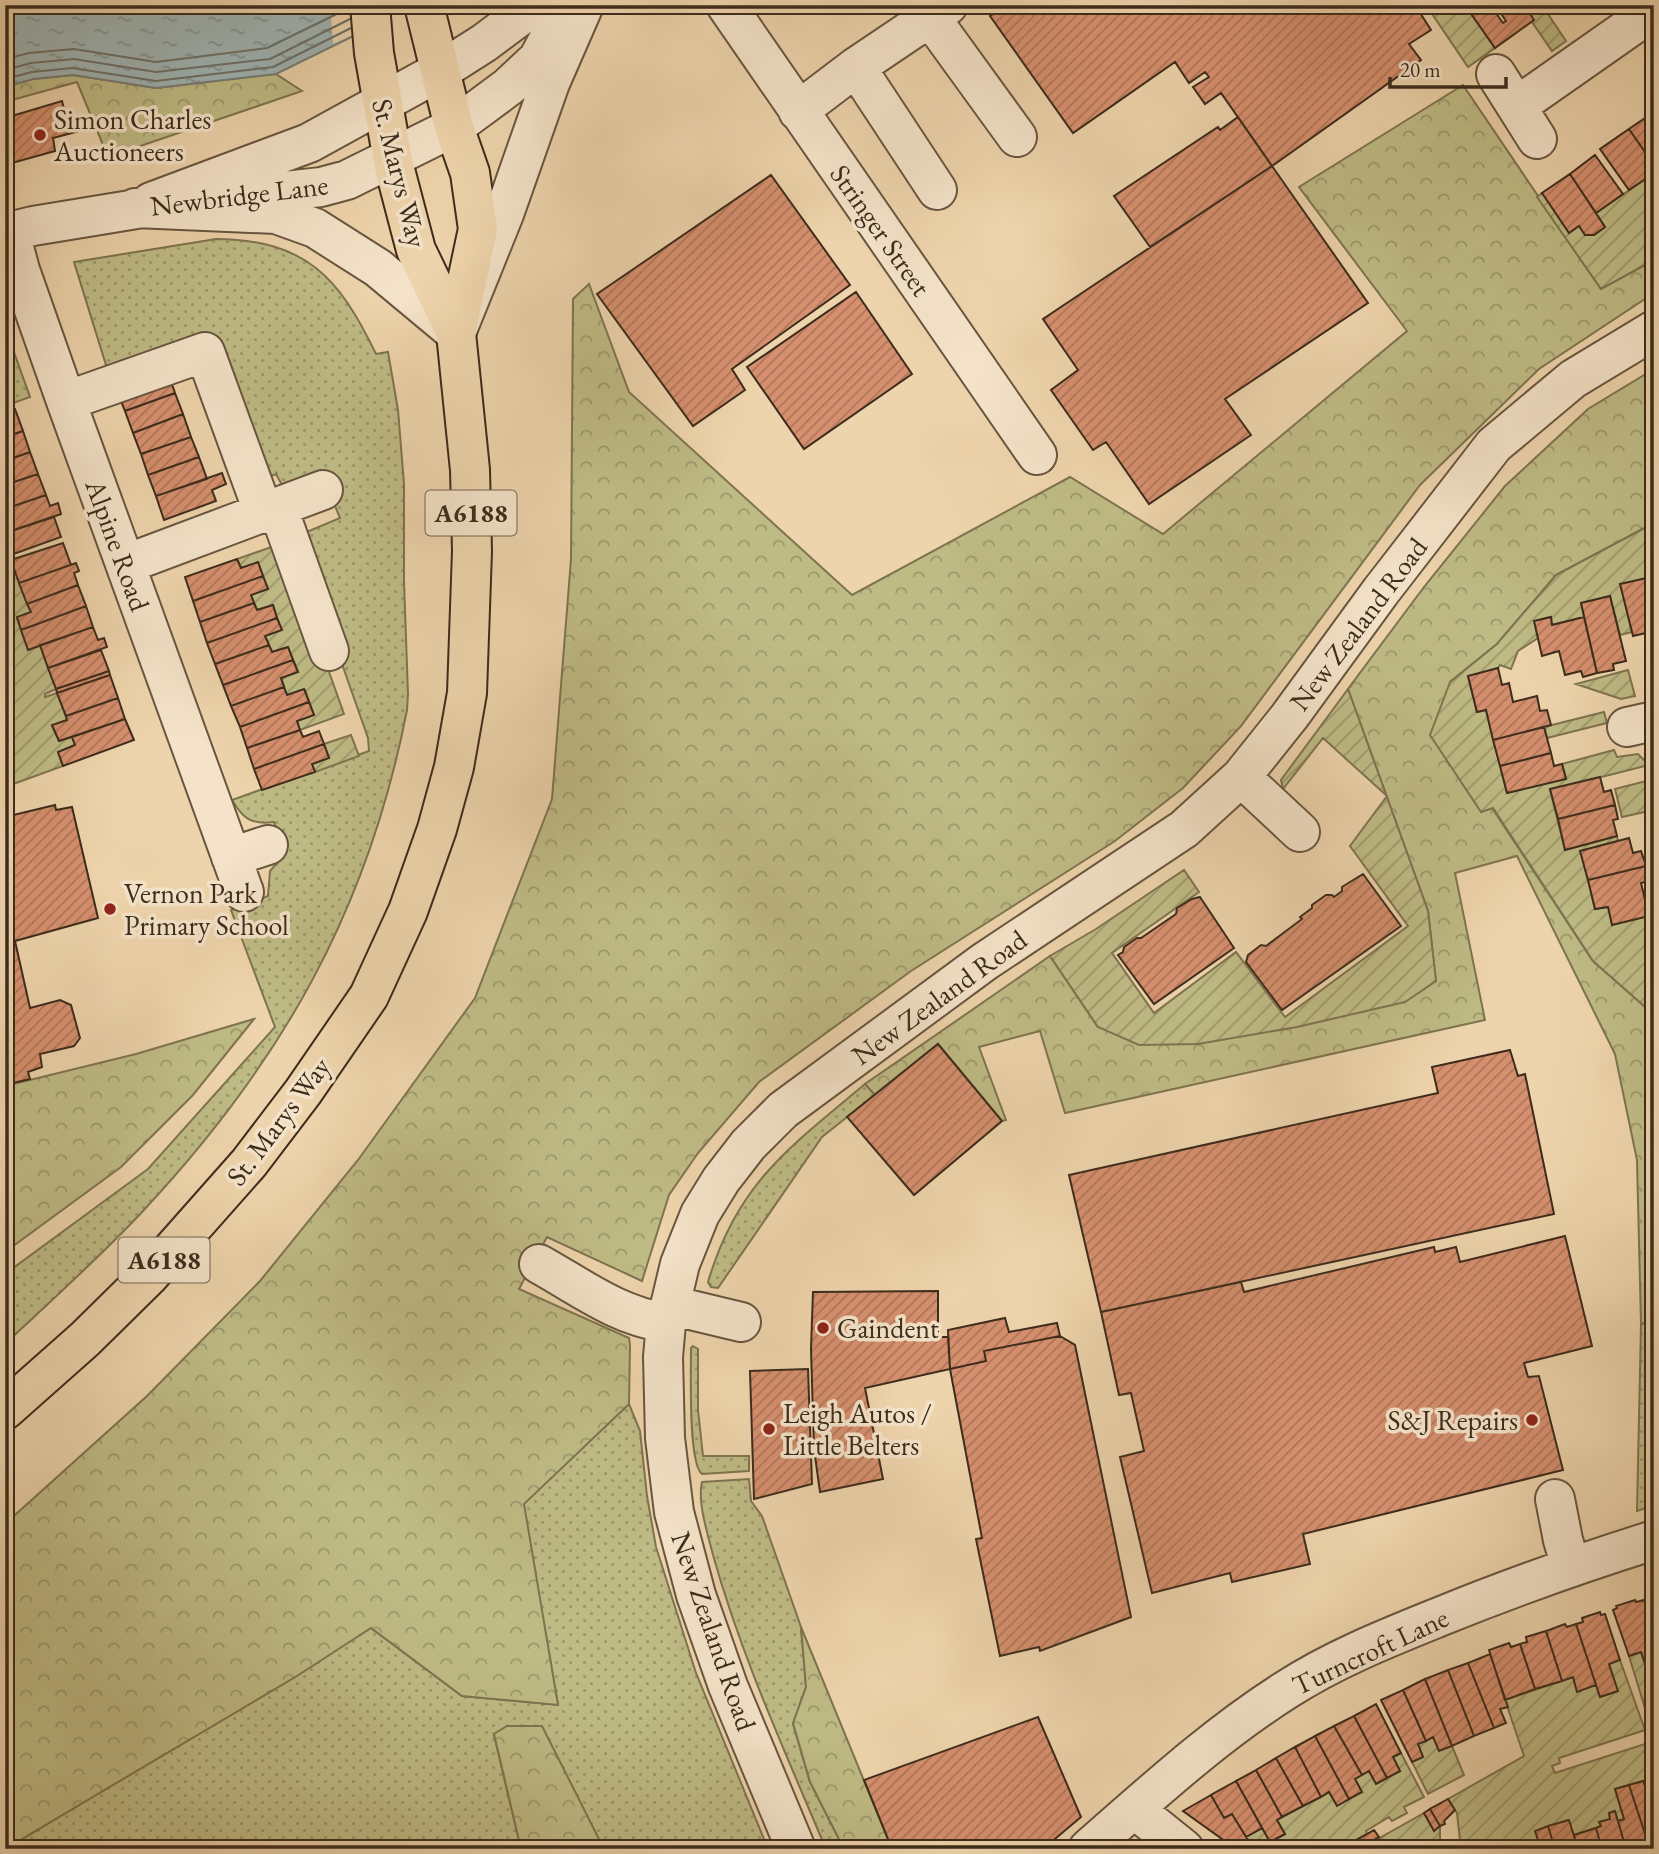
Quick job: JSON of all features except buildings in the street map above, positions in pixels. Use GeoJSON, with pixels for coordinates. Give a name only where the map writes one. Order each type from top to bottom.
{"type":"FeatureCollection","features":[{"type":"Feature","properties":{"kind":"main road","name":"St. Marys Way"},"geometry":{"type":"LineString","coordinates":[[5,1410],[85,1339],[149,1276],[249,1163],[369,996],[408,911],[437,829],[454,767],[467,693],[472,551],[470,470],[456,333],[478,229],[470,173],[454,127],[424,5]]}},
{"type":"Feature","properties":{"kind":"main road","name":"St. Marys Way"},"geometry":{"type":"LineString","coordinates":[[371,16],[382,105],[416,250],[456,333]]}},
{"type":"Feature","properties":{"kind":"street","name":"Newbridge Lane"},"geometry":{"type":"LineString","coordinates":[[135,208],[309,143],[440,71],[484,43],[535,5]]}},
{"type":"Feature","properties":{"kind":"street","name":"Newbridge Lane"},"geometry":{"type":"LineString","coordinates":[[8,233],[135,208],[321,187],[347,180],[454,127],[508,87],[538,59],[569,5]]}},
{"type":"Feature","properties":{"kind":"street"},"geometry":{"type":"LineString","coordinates":[[135,208],[276,214],[315,228],[378,268],[456,333],[504,214],[550,83],[584,5]]}},
{"type":"Feature","properties":{"kind":"street","name":"Stringer Street"},"geometry":{"type":"LineString","coordinates":[[726,5],[1037,454]]}},
{"type":"Feature","properties":{"kind":"street"},"geometry":{"type":"LineString","coordinates":[[1517,106],[1654,10]]}},
{"type":"Feature","properties":{"kind":"street"},"geometry":{"type":"LineString","coordinates":[[798,111],[856,67],[939,11],[1017,137]]}},
{"type":"Feature","properties":{"kind":"street"},"geometry":{"type":"LineString","coordinates":[[856,67],[937,191]]}},
{"type":"Feature","properties":{"kind":"street"},"geometry":{"type":"LineString","coordinates":[[1496,74],[1537,139]]}},
{"type":"Feature","properties":{"kind":"street","name":"Alpine Road"},"geometry":{"type":"LineString","coordinates":[[8,233],[244,892]]}},
{"type":"Feature","properties":{"kind":"street","name":"New Zealand Road"},"geometry":{"type":"LineString","coordinates":[[796,1849],[723,1673],[696,1595],[674,1512],[663,1410],[663,1357],[668,1314],[680,1264],[700,1214],[721,1180],[748,1145],[783,1110],[984,962],[1184,829],[1241,777],[1494,445],[1573,379],[1654,330]]}},
{"type":"Feature","properties":{"kind":"street"},"geometry":{"type":"LineString","coordinates":[[66,401],[205,352],[329,651]]}},
{"type":"Feature","properties":{"kind":"street"},"geometry":{"type":"LineString","coordinates":[[126,564],[323,490]]}},
{"type":"Feature","properties":{"kind":"street"},"geometry":{"type":"LineString","coordinates":[[1241,777],[1300,832]]}},
{"type":"Feature","properties":{"kind":"street"},"geometry":{"type":"LineString","coordinates":[[230,857],[268,845]]}},
{"type":"Feature","properties":{"kind":"street"},"geometry":{"type":"LineString","coordinates":[[539,1264],[602,1303],[642,1319],[668,1314],[741,1322]]}},
{"type":"Feature","properties":{"kind":"street"},"geometry":{"type":"LineString","coordinates":[[1555,1499],[1571,1567]]}},
{"type":"Feature","properties":{"kind":"street","name":"Turncroft Lane"},"geometry":{"type":"LineString","coordinates":[[1088,1849],[1238,1723],[1288,1689],[1341,1659],[1517,1586],[1654,1540]]}},
{"type":"Feature","properties":{"kind":"street"},"geometry":{"type":"LineString","coordinates":[[1136,1807],[1184,1849]]}},
{"type":"Feature","properties":{"kind":"green space"},"geometry":{"type":"Polygon","coordinates":[[[1426,5],[1465,5],[1495,48],[1468,67],[1426,5]]]}},
{"type":"Feature","properties":{"kind":"green space"},"geometry":{"type":"Polygon","coordinates":[[[1533,5],[1542,5],[1566,41],[1552,51],[1532,22],[1527,9],[1533,5]]]}},
{"type":"Feature","properties":{"kind":"green space"},"geometry":{"type":"Polygon","coordinates":[[[276,74],[302,91],[108,157],[77,82],[5,102],[5,87],[33,79],[73,75],[156,88],[276,74]]]}},
{"type":"Feature","properties":{"kind":"green space"},"geometry":{"type":"Polygon","coordinates":[[[1463,85],[1601,289],[1654,260],[1654,293],[1539,369],[1420,485],[1241,726],[1183,788],[1115,841],[911,971],[759,1082],[698,1153],[669,1195],[642,1281],[547,1237],[519,1289],[629,1338],[630,1345],[629,1404],[524,1504],[558,1705],[462,1696],[371,1628],[297,1676],[5,1849],[5,1524],[147,1396],[260,1281],[358,1160],[475,998],[552,799],[571,559],[573,299],[589,284],[629,392],[852,595],[1070,477],[1163,534],[1407,331],[1299,187],[1463,85]]]}},
{"type":"Feature","properties":{"kind":"green space"},"geometry":{"type":"Polygon","coordinates":[[[1654,173],[1654,260],[1601,289],[1537,197],[1542,193],[1579,226],[1585,235],[1594,235],[1605,227],[1596,213],[1654,173]]]}},
{"type":"Feature","properties":{"kind":"green space"},"geometry":{"type":"Polygon","coordinates":[[[216,239],[247,241],[274,247],[316,268],[348,304],[376,354],[388,352],[398,410],[404,484],[407,710],[390,783],[369,852],[343,918],[312,980],[277,1040],[237,1099],[143,1211],[5,1344],[5,1274],[148,1169],[275,1027],[231,910],[268,896],[270,871],[286,853],[274,822],[260,823],[249,819],[232,800],[369,751],[368,738],[297,536],[340,518],[320,470],[283,487],[276,474],[261,480],[210,342],[110,378],[74,262],[216,239]]]}},
{"type":"Feature","properties":{"kind":"green space"},"geometry":{"type":"Polygon","coordinates":[[[5,327],[30,397],[5,406],[5,396],[10,394],[5,381],[5,327]]]}},
{"type":"Feature","properties":{"kind":"green space"},"geometry":{"type":"Polygon","coordinates":[[[1654,369],[1654,523],[1556,575],[1497,644],[1450,682],[1481,812],[1492,808],[1593,961],[1654,1014],[1654,1320],[1641,1324],[1637,1160],[1615,1054],[1517,856],[1455,873],[1485,1020],[1065,1113],[1040,1031],[979,1047],[1006,1120],[1002,1121],[938,1044],[875,1095],[865,1084],[1050,956],[1098,1027],[1198,1044],[1436,981],[1428,911],[1348,689],[1424,587],[1505,486],[1588,409],[1654,369]]]}},
{"type":"Feature","properties":{"kind":"green space"},"geometry":{"type":"Polygon","coordinates":[[[1654,523],[1654,576],[1621,585],[1632,632],[1620,635],[1610,596],[1581,603],[1584,617],[1552,625],[1550,617],[1535,621],[1538,638],[1518,651],[1511,669],[1500,665],[1498,668],[1468,677],[1477,712],[1486,710],[1507,793],[1566,778],[1562,764],[1614,750],[1617,757],[1638,754],[1649,765],[1550,790],[1565,850],[1617,836],[1618,841],[1581,851],[1595,909],[1608,907],[1649,916],[1650,920],[1654,920],[1653,1014],[1593,961],[1493,808],[1481,812],[1430,735],[1450,682],[1497,644],[1556,575],[1654,523]]]}},
{"type":"Feature","properties":{"kind":"green space"},"geometry":{"type":"Polygon","coordinates":[[[283,543],[344,714],[300,730],[297,721],[314,715],[305,690],[287,695],[281,678],[298,672],[288,647],[272,652],[265,636],[281,630],[273,605],[257,610],[251,595],[268,589],[258,563],[241,568],[237,559],[283,543]]]}},
{"type":"Feature","properties":{"kind":"green space"},"geometry":{"type":"Polygon","coordinates":[[[9,555],[31,612],[17,618],[28,649],[40,645],[56,689],[45,694],[45,697],[57,693],[67,720],[52,726],[59,741],[72,737],[75,745],[58,752],[63,766],[5,787],[5,557],[9,555]]]}},
{"type":"Feature","properties":{"kind":"green space"},"geometry":{"type":"Polygon","coordinates":[[[1628,670],[1635,696],[1621,699],[1576,684],[1628,670]]]}},
{"type":"Feature","properties":{"kind":"green space"},"geometry":{"type":"Polygon","coordinates":[[[1348,689],[1386,795],[1323,738],[1283,789],[1281,780],[1348,689]]]}},
{"type":"Feature","properties":{"kind":"green space"},"geometry":{"type":"Polygon","coordinates":[[[1604,712],[1607,723],[1547,738],[1544,727],[1604,712]]]}},
{"type":"Feature","properties":{"kind":"green space"},"geometry":{"type":"Polygon","coordinates":[[[351,735],[359,756],[315,772],[312,764],[329,758],[324,744],[351,735]]]}},
{"type":"Feature","properties":{"kind":"green space"},"geometry":{"type":"Polygon","coordinates":[[[1654,779],[1654,810],[1622,817],[1615,789],[1654,779]]]}},
{"type":"Feature","properties":{"kind":"green space"},"geometry":{"type":"Polygon","coordinates":[[[1387,796],[1428,911],[1436,981],[1405,1002],[1297,1027],[1198,1044],[1139,1045],[1098,1027],[1050,956],[1096,929],[1184,870],[1199,892],[1112,953],[1154,1013],[1236,952],[1285,1017],[1408,926],[1350,846],[1387,796]]]}},
{"type":"Feature","properties":{"kind":"green space"},"geometry":{"type":"Polygon","coordinates":[[[254,1019],[193,1095],[121,1167],[5,1252],[5,1086],[136,1054],[254,1019]]]}},
{"type":"Feature","properties":{"kind":"green space"},"geometry":{"type":"Polygon","coordinates":[[[865,1084],[875,1095],[822,1137],[718,1288],[711,1287],[708,1282],[720,1248],[734,1218],[751,1192],[790,1148],[865,1084]]]}},
{"type":"Feature","properties":{"kind":"green space"},"geometry":{"type":"Polygon","coordinates":[[[1649,1322],[1654,1340],[1654,1505],[1637,1511],[1641,1324],[1649,1322]]]}},
{"type":"Feature","properties":{"kind":"green space"},"geometry":{"type":"Polygon","coordinates":[[[693,1346],[698,1349],[698,1410],[703,1456],[749,1456],[749,1471],[702,1474],[698,1467],[691,1416],[693,1346]]]}},
{"type":"Feature","properties":{"kind":"green space"},"geometry":{"type":"Polygon","coordinates":[[[629,1404],[640,1431],[656,1547],[696,1673],[768,1849],[604,1849],[600,1841],[494,1735],[521,1849],[6,1849],[371,1628],[462,1696],[558,1705],[523,1504],[629,1404]]]}},
{"type":"Feature","properties":{"kind":"green space"},"geometry":{"type":"Polygon","coordinates":[[[749,1479],[751,1501],[762,1516],[801,1627],[806,1687],[793,1724],[810,1782],[844,1849],[828,1849],[823,1842],[750,1665],[724,1592],[706,1528],[701,1499],[702,1482],[749,1479]]]}},
{"type":"Feature","properties":{"kind":"green space"},"geometry":{"type":"Polygon","coordinates":[[[801,1627],[892,1849],[844,1849],[810,1782],[793,1723],[806,1687],[801,1627]]]}},
{"type":"Feature","properties":{"kind":"green space"},"geometry":{"type":"Polygon","coordinates":[[[1641,1652],[1647,1669],[1654,1667],[1654,1728],[1651,1728],[1629,1656],[1641,1652]]]}},
{"type":"Feature","properties":{"kind":"green space"},"geometry":{"type":"Polygon","coordinates":[[[1620,1660],[1645,1730],[1559,1758],[1560,1763],[1552,1766],[1555,1773],[1654,1741],[1654,1809],[1643,1781],[1615,1789],[1624,1819],[1618,1821],[1614,1811],[1609,1813],[1610,1819],[1600,1822],[1601,1826],[1574,1835],[1568,1820],[1536,1831],[1540,1846],[1529,1849],[1461,1849],[1457,1813],[1448,1799],[1524,1756],[1505,1700],[1573,1677],[1577,1691],[1596,1685],[1600,1697],[1617,1691],[1609,1664],[1620,1660]]]}},
{"type":"Feature","properties":{"kind":"green space"},"geometry":{"type":"Polygon","coordinates":[[[507,1726],[542,1726],[604,1849],[521,1849],[494,1734],[507,1726]]]}},
{"type":"Feature","properties":{"kind":"green space"},"geometry":{"type":"Polygon","coordinates":[[[1433,1737],[1452,1746],[1464,1775],[1428,1794],[1412,1762],[1423,1757],[1418,1744],[1433,1737]]]}},
{"type":"Feature","properties":{"kind":"green space"},"geometry":{"type":"Polygon","coordinates":[[[1401,1753],[1424,1797],[1404,1807],[1407,1813],[1392,1821],[1389,1817],[1366,1831],[1367,1834],[1348,1844],[1350,1849],[1252,1849],[1246,1837],[1262,1828],[1270,1842],[1285,1834],[1277,1820],[1329,1792],[1337,1805],[1362,1792],[1355,1779],[1369,1771],[1376,1784],[1400,1771],[1393,1757],[1401,1753]]]}},
{"type":"Feature","properties":{"kind":"green space"},"geometry":{"type":"Polygon","coordinates":[[[1424,1813],[1434,1830],[1440,1826],[1440,1849],[1360,1849],[1424,1813]]]}},
{"type":"Feature","properties":{"kind":"water"},"geometry":{"type":"Polygon","coordinates":[[[5,5],[395,5],[372,27],[276,74],[156,88],[73,75],[33,79],[5,87],[5,5]]]}},
{"type":"Feature","properties":{"kind":"pier"},"geometry":{"type":"Polygon","coordinates":[[[330,5],[399,5],[383,21],[333,44],[330,5]]]}},
{"type":"Feature","properties":{"kind":"place","name":"Simon Charles Auctioneers"},"geometry":{"type":"Point","coordinates":[40,135]}},
{"type":"Feature","properties":{"kind":"place","name":"Vernon Park Primary School"},"geometry":{"type":"Point","coordinates":[110,909]}},
{"type":"Feature","properties":{"kind":"place","name":"Gaindent"},"geometry":{"type":"Point","coordinates":[823,1328]}},
{"type":"Feature","properties":{"kind":"place","name":"S&J Repairs"},"geometry":{"type":"Point","coordinates":[1532,1420]}},
{"type":"Feature","properties":{"kind":"place","name":"Leigh Autos / Little Belters"},"geometry":{"type":"Point","coordinates":[769,1429]}}]}
